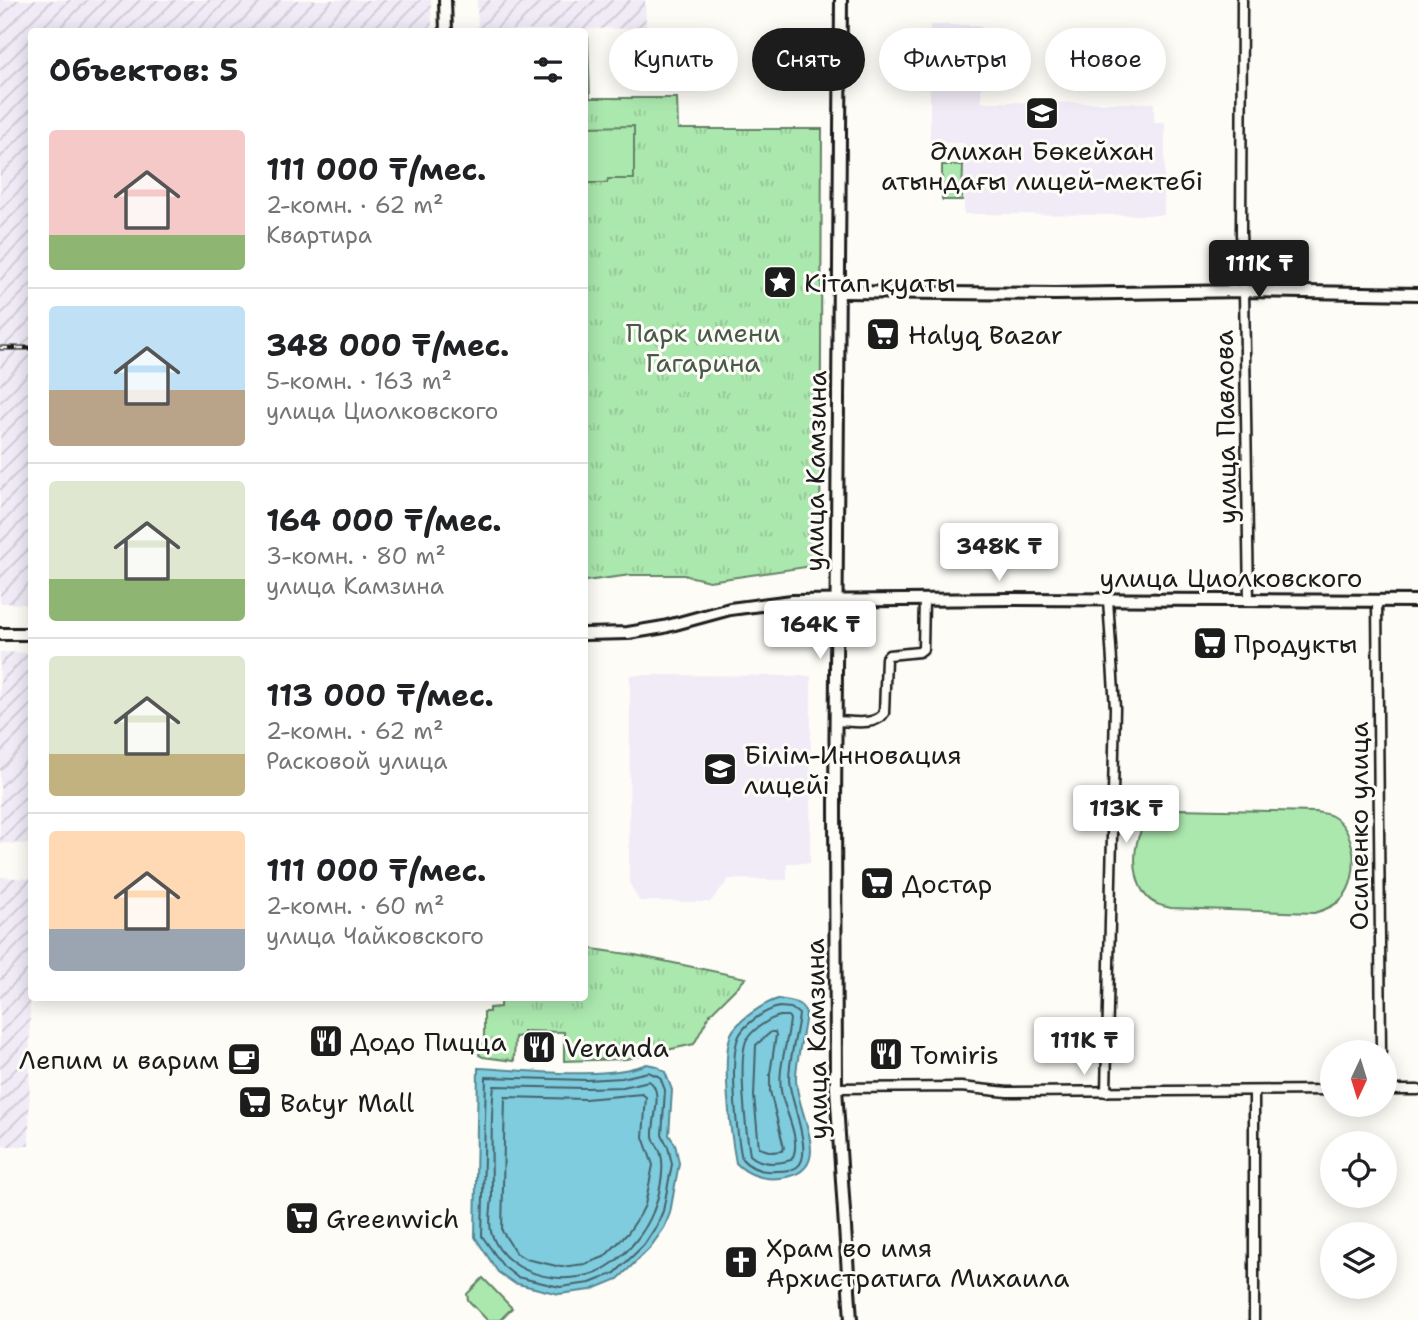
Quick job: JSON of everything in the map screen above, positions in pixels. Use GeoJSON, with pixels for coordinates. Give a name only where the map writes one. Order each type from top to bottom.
{"type":"FeatureCollection","features":[{"type":"Feature","properties":{"kind":"main road"},"geometry":{"type":"LineString","coordinates":[[445,0],[446,28]]}},
{"type":"Feature","properties":{"kind":"main road","name":"улица Камзина"},"geometry":{"type":"LineString","coordinates":[[841,0],[836,599],[836,1088],[852,1320]]}},
{"type":"Feature","properties":{"kind":"main road"},"geometry":{"type":"LineString","coordinates":[[839,292],[1055,294],[1244,291],[1418,294]]}},
{"type":"Feature","properties":{"kind":"main road","name":"улица Циолковского"},"geometry":{"type":"LineString","coordinates":[[588,634],[628,633],[664,627],[730,609],[768,603],[836,599],[1418,601]]}},
{"type":"Feature","properties":{"kind":"main road"},"geometry":{"type":"LineString","coordinates":[[0,634],[28,634]]}},
{"type":"Feature","properties":{"kind":"street","name":"улица Павлова"},"geometry":{"type":"LineString","coordinates":[[1242,0],[1241,234],[1249,601]]}},
{"type":"Feature","properties":{"kind":"street"},"geometry":{"type":"LineString","coordinates":[[836,721],[881,719],[884,713],[886,658],[889,655],[919,652],[923,649],[924,599]]}},
{"type":"Feature","properties":{"kind":"street"},"geometry":{"type":"LineString","coordinates":[[1106,1091],[1115,708],[1108,600]]}},
{"type":"Feature","properties":{"kind":"street","name":"Осипенко улица"},"geometry":{"type":"LineString","coordinates":[[1377,600],[1381,1040]]}},
{"type":"Feature","properties":{"kind":"street"},"geometry":{"type":"LineString","coordinates":[[836,1088],[961,1087],[1007,1092],[1320,1090]]}},
{"type":"Feature","properties":{"kind":"street"},"geometry":{"type":"LineString","coordinates":[[1397,1090],[1418,1090]]}},
{"type":"Feature","properties":{"kind":"street"},"geometry":{"type":"LineString","coordinates":[[1254,1091],[1254,1320]]}},
{"type":"Feature","properties":{"kind":"shaded area"},"geometry":{"type":"Polygon","coordinates":[[[0,0],[431,0],[432,28],[28,28],[28,604],[0,603],[0,0]]]}},
{"type":"Feature","properties":{"kind":"shaded area"},"geometry":{"type":"Polygon","coordinates":[[[477,0],[645,0],[646,28],[478,28],[477,0]]]}},
{"type":"Feature","properties":{"kind":"shaded area","name":"Әлихан Бөкейхан атындағы лицей-мектебі"},"geometry":{"type":"Polygon","coordinates":[[[930,25],[981,25],[981,28],[930,28],[930,25]]]}},
{"type":"Feature","properties":{"kind":"shaded area","name":"Әлихан Бөкейхан атындағы лицей-мектебі"},"geometry":{"type":"Polygon","coordinates":[[[930,91],[981,91],[981,102],[1154,103],[1154,122],[1165,122],[1164,215],[964,214],[964,143],[930,143],[930,91]]]}},
{"type":"Feature","properties":{"kind":"shaded area"},"geometry":{"type":"Polygon","coordinates":[[[0,652],[28,653],[28,844],[0,843],[0,652]]]}},
{"type":"Feature","properties":{"kind":"shaded area","name":"Білім-Инновация лицейі"},"geometry":{"type":"Polygon","coordinates":[[[630,675],[811,676],[810,863],[787,863],[787,880],[729,879],[710,902],[639,901],[629,882],[630,675]]]}},
{"type":"Feature","properties":{"kind":"shaded area"},"geometry":{"type":"Polygon","coordinates":[[[0,877],[28,879],[30,1001],[29,1146],[0,1146],[0,877]]]}},
{"type":"Feature","properties":{"kind":"green space","name":"Парк имени Гагарина"},"geometry":{"type":"Polygon","coordinates":[[[588,37],[590,98],[677,98],[678,129],[822,129],[820,565],[709,581],[684,575],[631,575],[588,581],[588,37]]]}},
{"type":"Feature","properties":{"kind":"green space"},"geometry":{"type":"Polygon","coordinates":[[[634,126],[634,179],[608,179],[607,183],[588,183],[588,127],[634,126]]]}},
{"type":"Feature","properties":{"kind":"green space"},"geometry":{"type":"Polygon","coordinates":[[[942,165],[963,165],[962,200],[942,200],[942,165]]]}},
{"type":"Feature","properties":{"kind":"green space"},"geometry":{"type":"Polygon","coordinates":[[[1163,810],[1315,812],[1330,815],[1347,832],[1351,842],[1354,866],[1348,888],[1337,903],[1314,913],[1171,908],[1155,903],[1141,888],[1137,876],[1135,863],[1138,838],[1151,817],[1163,810]]]}},
{"type":"Feature","properties":{"kind":"green space"},"geometry":{"type":"Polygon","coordinates":[[[588,948],[635,955],[746,978],[710,1014],[694,1044],[626,1059],[564,1061],[564,1032],[523,1031],[523,1036],[515,1037],[514,1061],[483,1057],[479,1055],[484,1042],[484,1012],[489,1012],[489,1008],[500,1007],[500,1001],[588,1001],[588,948]]]}},
{"type":"Feature","properties":{"kind":"green space"},"geometry":{"type":"Polygon","coordinates":[[[483,1278],[512,1308],[500,1320],[487,1320],[468,1300],[467,1294],[483,1278]]]}},
{"type":"Feature","properties":{"kind":"water"},"geometry":{"type":"Polygon","coordinates":[[[778,999],[798,1004],[806,1013],[796,1076],[811,1152],[808,1164],[798,1173],[767,1178],[750,1174],[736,1163],[727,1061],[728,1046],[734,1029],[752,1013],[778,999]]]}},
{"type":"Feature","properties":{"kind":"water"},"geometry":{"type":"Polygon","coordinates":[[[647,1064],[665,1072],[672,1090],[669,1135],[675,1144],[679,1163],[670,1213],[664,1228],[649,1249],[618,1279],[591,1290],[559,1294],[514,1283],[498,1272],[475,1237],[478,1068],[586,1073],[629,1069],[647,1064]]]}},
{"type":"Feature","properties":{"kind":"railway"},"geometry":{"type":"LineString","coordinates":[[0,348],[28,348]]}},
{"type":"Feature","properties":{"kind":"place","name":"Әлихан Бөкейхан атындағы лицей-мектебі"},"geometry":{"type":"Point","coordinates":[1042,113]}},
{"type":"Feature","properties":{"kind":"place","name":"Кітап қуаты"},"geometry":{"type":"Point","coordinates":[780,282]}},
{"type":"Feature","properties":{"kind":"place","name":"Halyq Bazar"},"geometry":{"type":"Point","coordinates":[883,334]}},
{"type":"Feature","properties":{"kind":"place","name":"Продукты"},"geometry":{"type":"Point","coordinates":[1210,643]}},
{"type":"Feature","properties":{"kind":"place","name":"Білім-Инновация лицейі"},"geometry":{"type":"Point","coordinates":[720,769]}},
{"type":"Feature","properties":{"kind":"place","name":"Достар"},"geometry":{"type":"Point","coordinates":[877,883]}},
{"type":"Feature","properties":{"kind":"place","name":"Додо Пицца"},"geometry":{"type":"Point","coordinates":[326,1041]}},
{"type":"Feature","properties":{"kind":"place","name":"Veranda"},"geometry":{"type":"Point","coordinates":[539,1047]}},
{"type":"Feature","properties":{"kind":"place","name":"Tomiris"},"geometry":{"type":"Point","coordinates":[886,1054]}},
{"type":"Feature","properties":{"kind":"place","name":"Лепим и варим"},"geometry":{"type":"Point","coordinates":[244,1059]}},
{"type":"Feature","properties":{"kind":"place","name":"Batyr Mall"},"geometry":{"type":"Point","coordinates":[255,1102]}},
{"type":"Feature","properties":{"kind":"place","name":"Greenwich"},"geometry":{"type":"Point","coordinates":[302,1218]}},
{"type":"Feature","properties":{"kind":"place","name":"Храм во имя Архистратига Михаила"},"geometry":{"type":"Point","coordinates":[741,1262]}}]}
